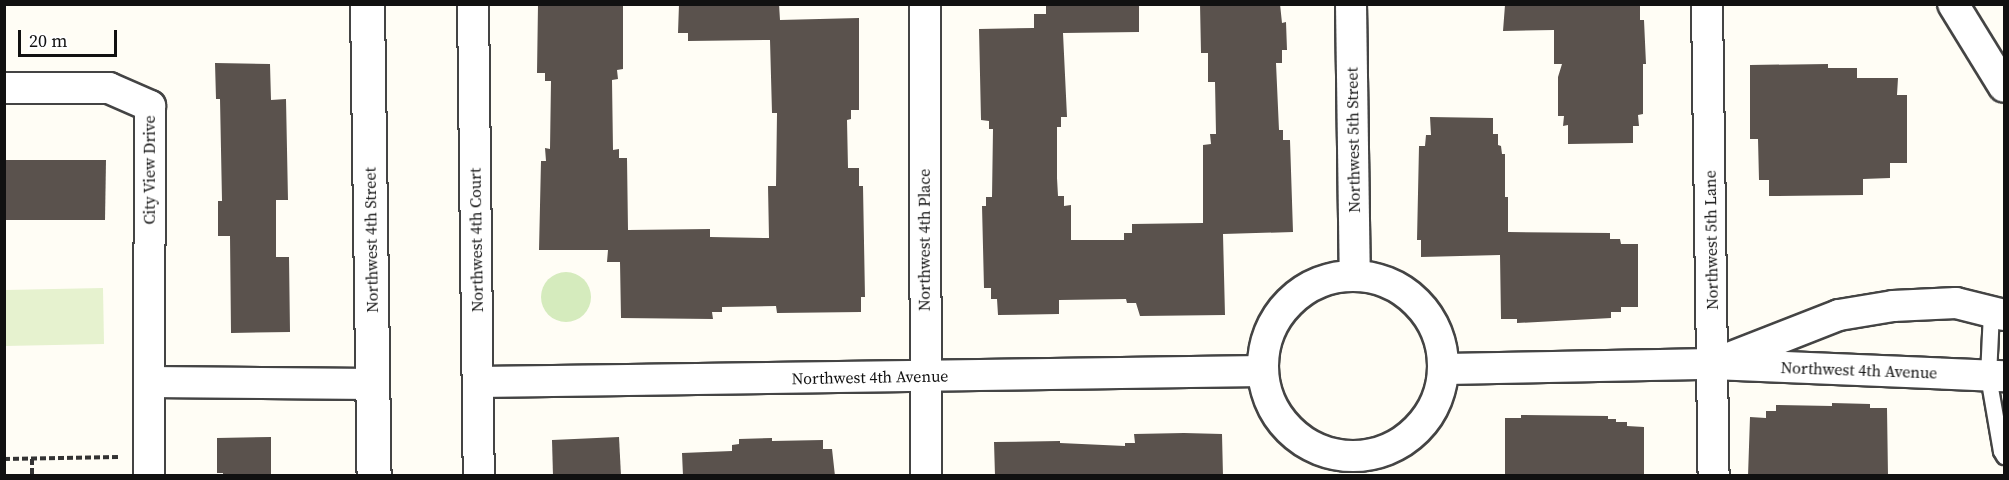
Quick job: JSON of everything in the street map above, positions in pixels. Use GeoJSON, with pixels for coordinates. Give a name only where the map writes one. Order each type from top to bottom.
{"type":"FeatureCollection","features":[{"type":"Feature","properties":{"kind":"street","name":"Northwest 4th Street"},"geometry":{"type":"LineString","coordinates":[[367,4],[374,476]]}},
{"type":"Feature","properties":{"kind":"street","name":"Northwest 4th Court"},"geometry":{"type":"LineString","coordinates":[[473,4],[479,476]]}},
{"type":"Feature","properties":{"kind":"street","name":"Northwest 4th Place"},"geometry":{"type":"LineString","coordinates":[[925,4],[926,476]]}},
{"type":"Feature","properties":{"kind":"street","name":"Northwest 5th Street"},"geometry":{"type":"LineString","coordinates":[[1351,4],[1355,275]]}},
{"type":"Feature","properties":{"kind":"street","name":"Northwest 5th Lane"},"geometry":{"type":"LineString","coordinates":[[1707,4],[1714,476]]}},
{"type":"Feature","properties":{"kind":"street"},"geometry":{"type":"LineString","coordinates":[[1953,4],[2004,87]]}},
{"type":"Feature","properties":{"kind":"street","name":"City View Drive"},"geometry":{"type":"LineString","coordinates":[[4,88],[109,88],[150,106],[149,476]]}},
{"type":"Feature","properties":{"kind":"street"},"geometry":{"type":"LineString","coordinates":[[1355,275],[1382,279],[1407,293],[1426,312],[1439,337],[1446,369],[1440,393],[1428,418],[1408,438],[1357,466],[1304,442],[1283,423],[1269,399],[1263,371],[1265,347],[1273,323],[1288,303],[1315,284],[1330,278],[1355,275]]}},
{"type":"Feature","properties":{"kind":"street","name":"Northwest 4th Avenue"},"geometry":{"type":"LineString","coordinates":[[1713,364],[1839,315],[1893,306],[1956,303],[1998,313]]}},
{"type":"Feature","properties":{"kind":"street","name":"Northwest 4th Avenue"},"geometry":{"type":"LineString","coordinates":[[1446,369],[1713,364],[1996,376]]}},
{"type":"Feature","properties":{"kind":"street","name":"Northwest 4th Avenue"},"geometry":{"type":"LineString","coordinates":[[478,382],[1263,371]]}},
{"type":"Feature","properties":{"kind":"street"},"geometry":{"type":"LineString","coordinates":[[150,382],[373,384]]}},
{"type":"Feature","properties":{"kind":"lane"},"geometry":{"type":"LineString","coordinates":[[1998,313],[1996,376],[2001,451],[2004,456]]}},
{"type":"Feature","properties":{"kind":"path"},"geometry":{"type":"LineString","coordinates":[[4,459],[118,457],[118,446]]}},
{"type":"Feature","properties":{"kind":"path"},"geometry":{"type":"LineString","coordinates":[[32,459],[32,476]]}},
{"type":"Feature","properties":{"kind":"green space"},"geometry":{"type":"Polygon","coordinates":[[[571,272],[584,279],[590,287],[590,307],[584,315],[576,321],[561,322],[548,315],[542,307],[541,292],[548,279],[556,273],[571,272]]]}},
{"type":"Feature","properties":{"kind":"green space"},"geometry":{"type":"Polygon","coordinates":[[[103,288],[104,344],[5,346],[5,290],[103,288]]]}},
{"type":"Feature","properties":{"kind":"building"},"geometry":{"type":"Polygon","coordinates":[[[538,4],[623,4],[623,69],[617,70],[618,79],[612,80],[613,150],[619,149],[619,158],[627,158],[628,230],[710,229],[710,237],[769,238],[768,186],[776,186],[777,113],[772,113],[770,40],[688,41],[688,33],[678,33],[679,4],[779,4],[780,20],[859,18],[859,110],[851,110],[851,119],[847,120],[848,168],[859,168],[859,186],[863,186],[865,297],[861,297],[861,312],[777,313],[776,306],[722,307],[722,312],[712,312],[713,319],[621,318],[620,262],[607,262],[608,250],[539,250],[541,161],[546,161],[545,148],[550,149],[551,81],[545,81],[545,73],[537,73],[538,4]]]}},
{"type":"Feature","properties":{"kind":"building"},"geometry":{"type":"Polygon","coordinates":[[[1046,4],[1139,4],[1139,32],[1063,33],[1067,117],[1061,117],[1061,127],[1057,127],[1058,196],[1064,196],[1064,206],[1071,205],[1071,240],[1124,240],[1124,233],[1132,233],[1132,224],[1203,223],[1203,145],[1211,144],[1210,134],[1216,134],[1215,82],[1208,82],[1208,53],[1201,53],[1200,4],[1280,4],[1282,23],[1286,22],[1287,50],[1282,50],[1282,63],[1276,63],[1279,130],[1283,130],[1283,140],[1290,140],[1293,232],[1223,234],[1225,315],[1140,316],[1136,303],[1127,303],[1126,299],[1059,300],[1059,314],[998,315],[997,299],[991,299],[991,288],[984,288],[982,206],[986,206],[986,197],[992,197],[993,129],[989,129],[989,121],[981,120],[979,29],[1034,28],[1034,14],[1046,14],[1046,4]]]}},
{"type":"Feature","properties":{"kind":"building"},"geometry":{"type":"Polygon","coordinates":[[[1640,4],[1640,20],[1644,20],[1646,64],[1643,64],[1643,114],[1638,115],[1639,126],[1633,126],[1633,143],[1568,144],[1568,125],[1563,126],[1564,116],[1558,116],[1558,77],[1562,64],[1554,64],[1554,30],[1503,31],[1505,5],[1640,4]]]}},
{"type":"Feature","properties":{"kind":"building"},"geometry":{"type":"Polygon","coordinates":[[[215,63],[270,64],[271,100],[286,99],[288,200],[276,200],[276,257],[289,257],[290,332],[231,333],[230,236],[218,236],[218,201],[222,201],[220,99],[216,99],[215,63]]]}},
{"type":"Feature","properties":{"kind":"building"},"geometry":{"type":"Polygon","coordinates":[[[1828,64],[1828,68],[1857,68],[1857,78],[1898,78],[1897,95],[1907,95],[1907,163],[1890,163],[1890,178],[1863,179],[1863,195],[1769,196],[1769,180],[1759,180],[1758,139],[1750,139],[1750,65],[1828,64]]]}},
{"type":"Feature","properties":{"kind":"building"},"geometry":{"type":"Polygon","coordinates":[[[1430,117],[1493,118],[1493,134],[1498,134],[1498,145],[1501,146],[1502,154],[1505,154],[1508,232],[1610,233],[1610,239],[1620,239],[1621,244],[1638,244],[1638,307],[1621,307],[1621,312],[1611,312],[1611,318],[1517,323],[1517,319],[1501,319],[1500,255],[1421,257],[1421,240],[1417,240],[1419,146],[1425,146],[1426,135],[1431,135],[1430,117]]]}},
{"type":"Feature","properties":{"kind":"building"},"geometry":{"type":"Polygon","coordinates":[[[4,160],[106,160],[105,220],[4,220],[4,160]]]}},
{"type":"Feature","properties":{"kind":"building"},"geometry":{"type":"Polygon","coordinates":[[[1832,403],[1870,404],[1870,408],[1887,408],[1888,476],[1748,476],[1750,417],[1766,418],[1766,411],[1776,411],[1776,405],[1832,406],[1832,403]]]}},
{"type":"Feature","properties":{"kind":"building"},"geometry":{"type":"Polygon","coordinates":[[[1521,415],[1608,416],[1608,419],[1616,419],[1616,422],[1627,422],[1627,426],[1644,427],[1644,476],[1505,476],[1505,418],[1521,418],[1521,415]]]}},
{"type":"Feature","properties":{"kind":"building"},"geometry":{"type":"Polygon","coordinates":[[[1134,434],[1222,434],[1223,476],[995,476],[994,442],[1060,441],[1060,443],[1125,446],[1125,443],[1135,443],[1134,434]]]}},
{"type":"Feature","properties":{"kind":"building"},"geometry":{"type":"Polygon","coordinates":[[[271,437],[271,476],[223,476],[223,473],[217,473],[217,438],[271,437]]]}},
{"type":"Feature","properties":{"kind":"building"},"geometry":{"type":"Polygon","coordinates":[[[619,437],[621,476],[553,476],[552,440],[619,437]]]}},
{"type":"Feature","properties":{"kind":"building"},"geometry":{"type":"Polygon","coordinates":[[[772,438],[772,441],[823,440],[823,449],[832,449],[835,476],[683,476],[682,453],[732,451],[732,445],[739,444],[739,439],[772,438]]]}}]}
